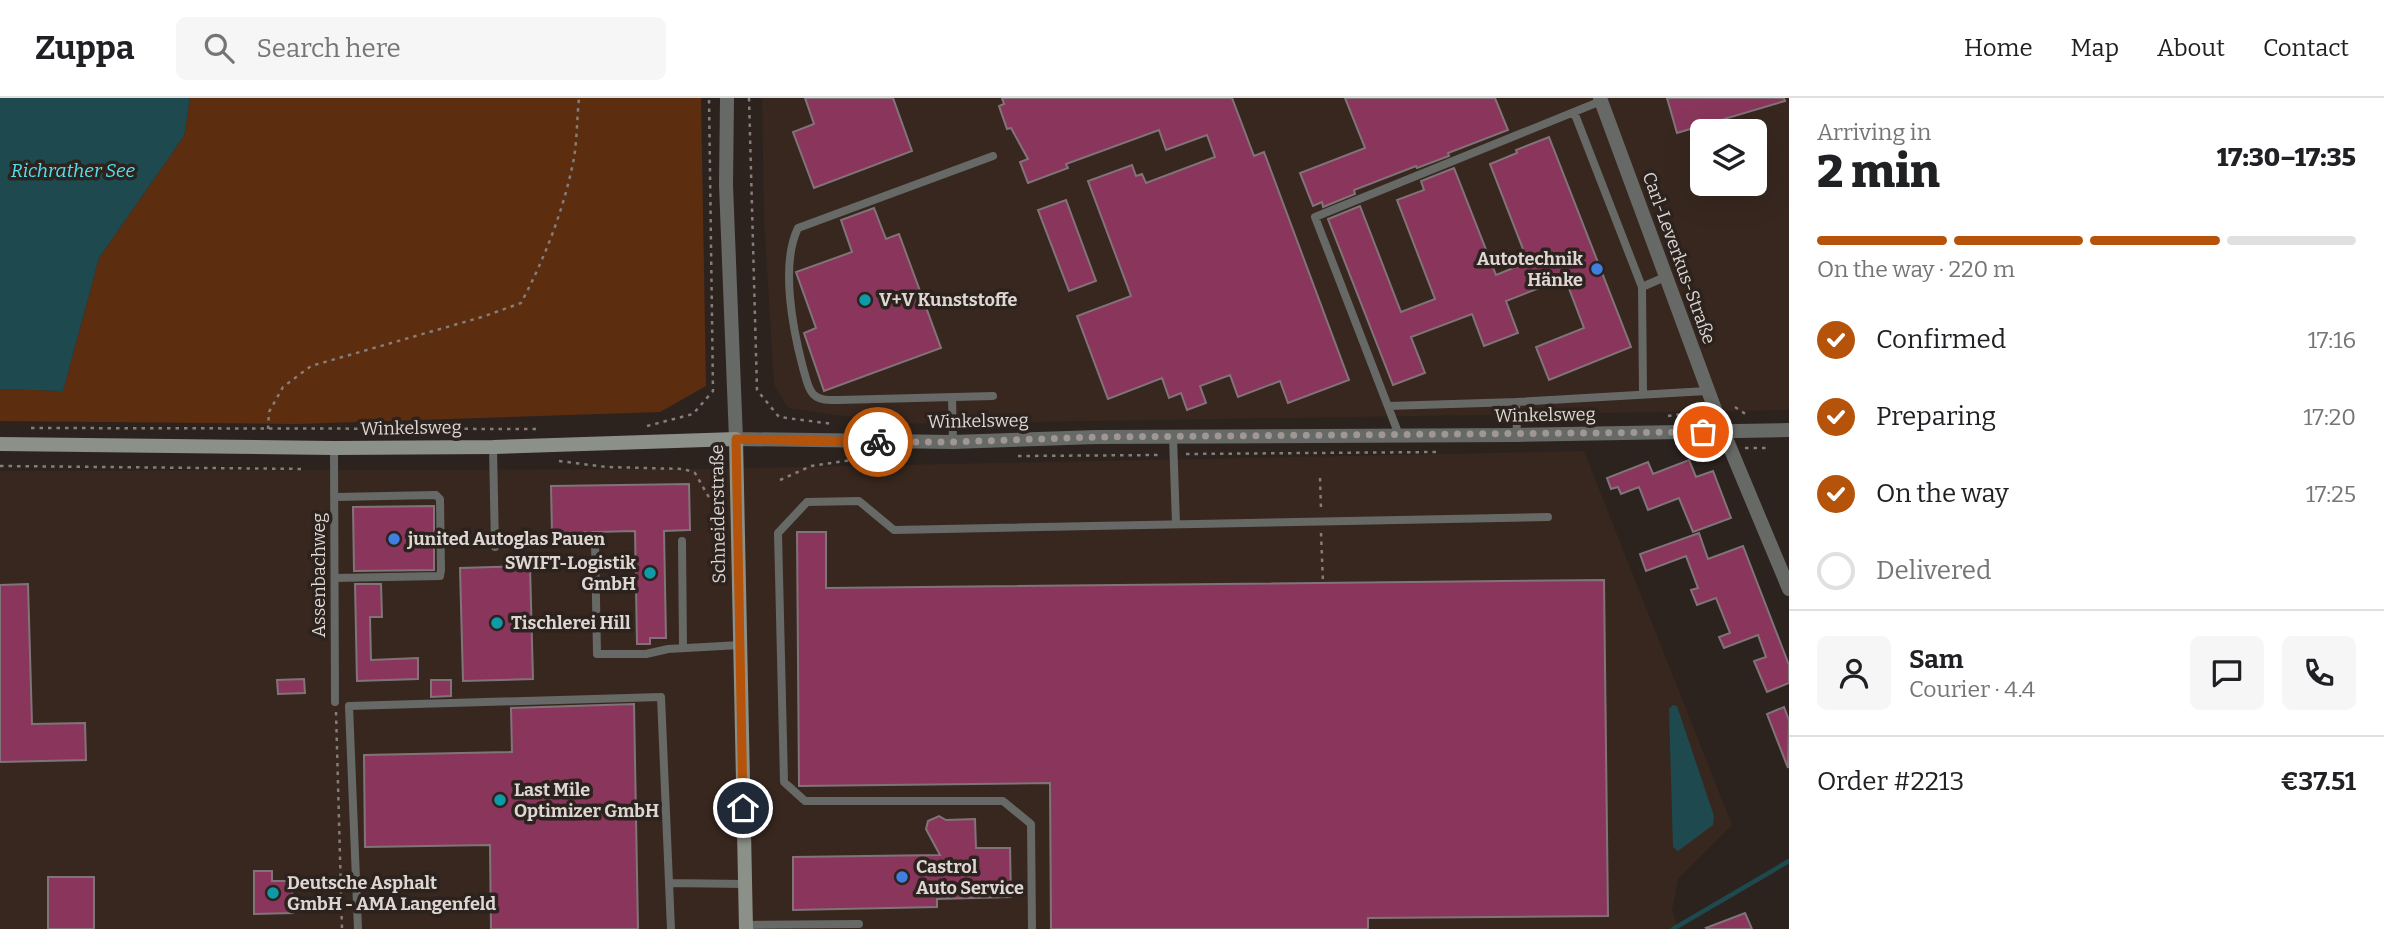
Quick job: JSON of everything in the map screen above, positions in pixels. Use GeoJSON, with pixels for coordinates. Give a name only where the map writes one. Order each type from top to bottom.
{"type":"FeatureCollection","features":[{"type":"Feature","properties":{"kind":"main road","name":"Winkelsweg"},"geometry":{"type":"LineString","coordinates":[[0,444],[493,447],[736,439]]}},
{"type":"Feature","properties":{"kind":"main road","name":"Schneiderstraße"},"geometry":{"type":"LineString","coordinates":[[736,439],[746,927]]}},
{"type":"Feature","properties":{"kind":"street","name":"Schneiderstraße"},"geometry":{"type":"LineString","coordinates":[[727,98],[726,185],[736,439]]}},
{"type":"Feature","properties":{"kind":"street","name":"Carl-Leverkus-Straße"},"geometry":{"type":"LineString","coordinates":[[1601,99],[1707,391],[1789,589]]}},
{"type":"Feature","properties":{"kind":"street","name":"Winkelsweg"},"geometry":{"type":"LineString","coordinates":[[736,439],[953,442],[1096,437],[1517,435],[1789,430]]}},
{"type":"Feature","properties":{"kind":"lane"},"geometry":{"type":"LineString","coordinates":[[1399,435],[1315,217],[1601,99]]}},
{"type":"Feature","properties":{"kind":"lane"},"geometry":{"type":"LineString","coordinates":[[1574,112],[1642,287],[1643,393]]}},
{"type":"Feature","properties":{"kind":"lane"},"geometry":{"type":"LineString","coordinates":[[993,156],[798,228],[792,246],[790,277],[794,336],[809,387],[814,395],[822,400],[993,397]]}},
{"type":"Feature","properties":{"kind":"lane"},"geometry":{"type":"LineString","coordinates":[[1642,287],[1665,276]]}},
{"type":"Feature","properties":{"kind":"lane"},"geometry":{"type":"LineString","coordinates":[[1388,406],[1707,391]]}},
{"type":"Feature","properties":{"kind":"lane"},"geometry":{"type":"LineString","coordinates":[[951,397],[953,442]]}},
{"type":"Feature","properties":{"kind":"lane"},"geometry":{"type":"LineString","coordinates":[[1516,402],[1517,435]]}},
{"type":"Feature","properties":{"kind":"lane"},"geometry":{"type":"LineString","coordinates":[[1173,437],[1175,524]]}},
{"type":"Feature","properties":{"kind":"lane"},"geometry":{"type":"LineString","coordinates":[[493,447],[495,547]]}},
{"type":"Feature","properties":{"kind":"lane","name":"Assenbachweg"},"geometry":{"type":"LineString","coordinates":[[334,448],[335,702]]}},
{"type":"Feature","properties":{"kind":"lane"},"geometry":{"type":"LineString","coordinates":[[335,497],[436,495],[440,499],[441,570],[440,576],[335,578]]}},
{"type":"Feature","properties":{"kind":"lane"},"geometry":{"type":"LineString","coordinates":[[1032,929],[1031,824],[1003,801],[805,801],[784,782],[778,533],[807,502],[859,501],[894,530],[1548,517]]}},
{"type":"Feature","properties":{"kind":"lane"},"geometry":{"type":"LineString","coordinates":[[682,541],[683,648]]}},
{"type":"Feature","properties":{"kind":"lane"},"geometry":{"type":"LineString","coordinates":[[595,542],[597,654],[646,654],[683,648],[740,645]]}},
{"type":"Feature","properties":{"kind":"lane"},"geometry":{"type":"LineString","coordinates":[[358,929],[349,706],[661,697],[671,929]]}},
{"type":"Feature","properties":{"kind":"lane"},"geometry":{"type":"LineString","coordinates":[[669,883],[745,884]]}},
{"type":"Feature","properties":{"kind":"lane"},"geometry":{"type":"LineString","coordinates":[[746,927],[859,924]]}},
{"type":"Feature","properties":{"kind":"path"},"geometry":{"type":"LineString","coordinates":[[268,429],[269,412],[284,387],[311,366],[482,317],[521,303],[542,265],[557,222],[574,158],[579,98]]}},
{"type":"Feature","properties":{"kind":"path"},"geometry":{"type":"LineString","coordinates":[[642,428],[693,414],[713,391],[709,98]]}},
{"type":"Feature","properties":{"kind":"path"},"geometry":{"type":"LineString","coordinates":[[750,98],[757,390],[779,417],[844,425]]}},
{"type":"Feature","properties":{"kind":"path"},"geometry":{"type":"LineString","coordinates":[[20,428],[543,429]]}},
{"type":"Feature","properties":{"kind":"path"},"geometry":{"type":"LineString","coordinates":[[1729,447],[1767,448]]}},
{"type":"Feature","properties":{"kind":"path"},"geometry":{"type":"LineString","coordinates":[[1007,456],[1449,452]]}},
{"type":"Feature","properties":{"kind":"path"},"geometry":{"type":"LineString","coordinates":[[780,480],[811,466],[904,457]]}},
{"type":"Feature","properties":{"kind":"path"},"geometry":{"type":"LineString","coordinates":[[550,460],[606,467],[684,469],[695,473],[711,501]]}},
{"type":"Feature","properties":{"kind":"path"},"geometry":{"type":"LineString","coordinates":[[0,466],[306,469]]}},
{"type":"Feature","properties":{"kind":"path"},"geometry":{"type":"LineString","coordinates":[[335,702],[342,929]]}},
{"type":"Feature","properties":{"kind":"shaded area"},"geometry":{"type":"Polygon","coordinates":[[[190,98],[701,98],[706,386],[660,412],[297,424],[0,421],[0,389],[63,391],[99,258],[184,136],[190,98]]]}},
{"type":"Feature","properties":{"kind":"shaded area"},"geometry":{"type":"Polygon","coordinates":[[[762,98],[1789,98],[1789,410],[900,424],[788,408],[774,385],[764,219],[762,98]]]}},
{"type":"Feature","properties":{"kind":"shaded area"},"geometry":{"type":"Polygon","coordinates":[[[1584,451],[1732,825],[1678,879],[1672,911],[1679,929],[0,929],[0,471],[705,469],[1584,451]]]}},
{"type":"Feature","properties":{"kind":"water","name":"Richrather See"},"geometry":{"type":"Polygon","coordinates":[[[0,98],[190,98],[184,136],[99,258],[63,391],[0,389],[0,98]]]}},
{"type":"Feature","properties":{"kind":"water"},"geometry":{"type":"Polygon","coordinates":[[[1673,705],[1677,706],[1714,816],[1713,825],[1678,851],[1673,847],[1669,709],[1673,705]]]}},
{"type":"Feature","properties":{"kind":"building"},"geometry":{"type":"Polygon","coordinates":[[[805,98],[893,98],[912,151],[814,188],[793,132],[814,124],[805,98]]]}},
{"type":"Feature","properties":{"kind":"building"},"geometry":{"type":"Polygon","coordinates":[[[1002,98],[1232,98],[1254,156],[1264,152],[1349,380],[1288,403],[1280,381],[1238,397],[1230,375],[1200,386],[1206,403],[1187,410],[1181,393],[1169,398],[1162,378],[1108,399],[1077,316],[1131,296],[1088,181],[1132,165],[1136,176],[1142,174],[1146,183],[1215,157],[1207,135],[1166,150],[1159,130],[1066,164],[1068,168],[1028,183],[1020,162],[1028,159],[1011,128],[1007,129],[999,106],[1004,104],[1002,98]]]}},
{"type":"Feature","properties":{"kind":"building"},"geometry":{"type":"Polygon","coordinates":[[[1345,98],[1495,98],[1508,130],[1448,153],[1449,156],[1354,190],[1355,194],[1323,207],[1322,202],[1313,206],[1300,173],[1365,148],[1345,98]]]}},
{"type":"Feature","properties":{"kind":"building"},"geometry":{"type":"Polygon","coordinates":[[[1667,98],[1784,98],[1785,101],[1724,119],[1690,119],[1690,129],[1677,133],[1667,98]]]}},
{"type":"Feature","properties":{"kind":"building"},"geometry":{"type":"Polygon","coordinates":[[[1549,137],[1631,347],[1549,380],[1536,347],[1584,328],[1565,278],[1506,301],[1518,333],[1484,346],[1472,314],[1411,337],[1425,373],[1393,385],[1328,219],[1360,206],[1401,312],[1435,299],[1397,200],[1424,190],[1421,181],[1454,168],[1496,275],[1528,262],[1490,164],[1549,137]]]}},
{"type":"Feature","properties":{"kind":"building"},"geometry":{"type":"Polygon","coordinates":[[[1066,200],[1096,281],[1069,291],[1038,210],[1066,200]]]}},
{"type":"Feature","properties":{"kind":"building","name":"V+V Kunststoffe"},"geometry":{"type":"Polygon","coordinates":[[[874,208],[886,239],[899,234],[941,348],[824,391],[804,333],[816,328],[796,272],[852,252],[841,220],[874,208]]]}},
{"type":"Feature","properties":{"kind":"building"},"geometry":{"type":"Polygon","coordinates":[[[1689,460],[1696,477],[1713,471],[1731,518],[1693,532],[1679,498],[1648,510],[1639,487],[1621,494],[1618,487],[1611,489],[1607,478],[1648,462],[1653,474],[1689,460]]]}},
{"type":"Feature","properties":{"kind":"building"},"geometry":{"type":"Polygon","coordinates":[[[689,484],[690,530],[664,531],[666,638],[650,638],[650,644],[637,644],[635,531],[552,533],[551,486],[689,484]]]}},
{"type":"Feature","properties":{"kind":"building","name":"junited Autoglas Pauen"},"geometry":{"type":"Polygon","coordinates":[[[434,506],[434,570],[354,571],[353,507],[434,506]]]}},
{"type":"Feature","properties":{"kind":"building"},"geometry":{"type":"Polygon","coordinates":[[[797,532],[826,532],[826,588],[1604,580],[1608,916],[1368,918],[1368,929],[1051,929],[1050,783],[799,786],[797,532]]]}},
{"type":"Feature","properties":{"kind":"building"},"geometry":{"type":"Polygon","coordinates":[[[1699,533],[1708,559],[1743,546],[1789,665],[1789,683],[1767,692],[1754,661],[1766,657],[1758,635],[1724,648],[1719,637],[1730,633],[1716,598],[1697,605],[1691,590],[1698,588],[1686,556],[1646,571],[1640,554],[1699,533]]]}},
{"type":"Feature","properties":{"kind":"building","name":"Tischlerei Hill"},"geometry":{"type":"Polygon","coordinates":[[[530,566],[533,679],[463,681],[460,568],[530,566]]]}},
{"type":"Feature","properties":{"kind":"building"},"geometry":{"type":"Polygon","coordinates":[[[28,584],[32,724],[85,723],[86,760],[0,762],[0,585],[28,584]]]}},
{"type":"Feature","properties":{"kind":"building"},"geometry":{"type":"Polygon","coordinates":[[[355,584],[381,584],[382,617],[370,617],[371,660],[418,658],[418,679],[357,681],[355,584]]]}},
{"type":"Feature","properties":{"kind":"building"},"geometry":{"type":"Polygon","coordinates":[[[304,679],[305,693],[278,694],[277,680],[304,679]]]}},
{"type":"Feature","properties":{"kind":"building"},"geometry":{"type":"Polygon","coordinates":[[[431,680],[451,680],[451,696],[431,697],[431,680]]]}},
{"type":"Feature","properties":{"kind":"building","name":"Last Mile Optimizer GmbH"},"geometry":{"type":"Polygon","coordinates":[[[634,704],[638,929],[491,929],[490,845],[365,847],[364,755],[512,752],[511,708],[634,704]]]}},
{"type":"Feature","properties":{"kind":"building"},"geometry":{"type":"Polygon","coordinates":[[[1784,707],[1789,720],[1788,768],[1767,714],[1784,707]]]}},
{"type":"Feature","properties":{"kind":"building","name":"Castrol Auto Service"},"geometry":{"type":"Polygon","coordinates":[[[939,816],[946,820],[975,819],[976,848],[1010,848],[1011,897],[937,899],[937,907],[793,910],[793,857],[940,855],[926,829],[928,821],[939,816]]]}},
{"type":"Feature","properties":{"kind":"building","name":"Deutsche Asphalt GmbH - AMA Langenfeld"},"geometry":{"type":"Polygon","coordinates":[[[254,871],[272,871],[272,881],[292,881],[293,913],[254,914],[254,871]]]}},
{"type":"Feature","properties":{"kind":"building"},"geometry":{"type":"Polygon","coordinates":[[[48,877],[94,877],[94,929],[48,929],[48,877]]]}},
{"type":"Feature","properties":{"kind":"building"},"geometry":{"type":"Polygon","coordinates":[[[1745,913],[1752,929],[1706,928],[1745,913]]]}},
{"type":"Feature","properties":{"kind":"waterway"},"geometry":{"type":"LineString","coordinates":[[1673,929],[1789,861]]}},
{"type":"Feature","properties":{"kind":"way so far"},"geometry":{"type":"LineString","coordinates":[[878,442],[1096,437],[1703,432]]}},
{"type":"Feature","properties":{"kind":"place","name":"Autotechnik Hänke"},"geometry":{"type":"Point","coordinates":[1597,269]}},
{"type":"Feature","properties":{"kind":"place","name":"V+V Kunststoffe"},"geometry":{"type":"Point","coordinates":[865,300]}},
{"type":"Feature","properties":{"kind":"place","name":"junited Autoglas Pauen"},"geometry":{"type":"Point","coordinates":[394,539]}},
{"type":"Feature","properties":{"kind":"place","name":"SWIFT-Logistik GmbH"},"geometry":{"type":"Point","coordinates":[650,573]}},
{"type":"Feature","properties":{"kind":"place","name":"Tischlerei Hill"},"geometry":{"type":"Point","coordinates":[497,623]}},
{"type":"Feature","properties":{"kind":"place","name":"Last Mile Optimizer GmbH"},"geometry":{"type":"Point","coordinates":[500,800]}},
{"type":"Feature","properties":{"kind":"place","name":"Castrol Auto Service"},"geometry":{"type":"Point","coordinates":[902,877]}},
{"type":"Feature","properties":{"kind":"place","name":"Deutsche Asphalt GmbH - AMA Langenfeld"},"geometry":{"type":"Point","coordinates":[273,893]}},
{"type":"Feature","properties":{"kind":"route"},"geometry":{"type":"LineString","coordinates":[[743,808],[736,439],[878,442]]}}]}
